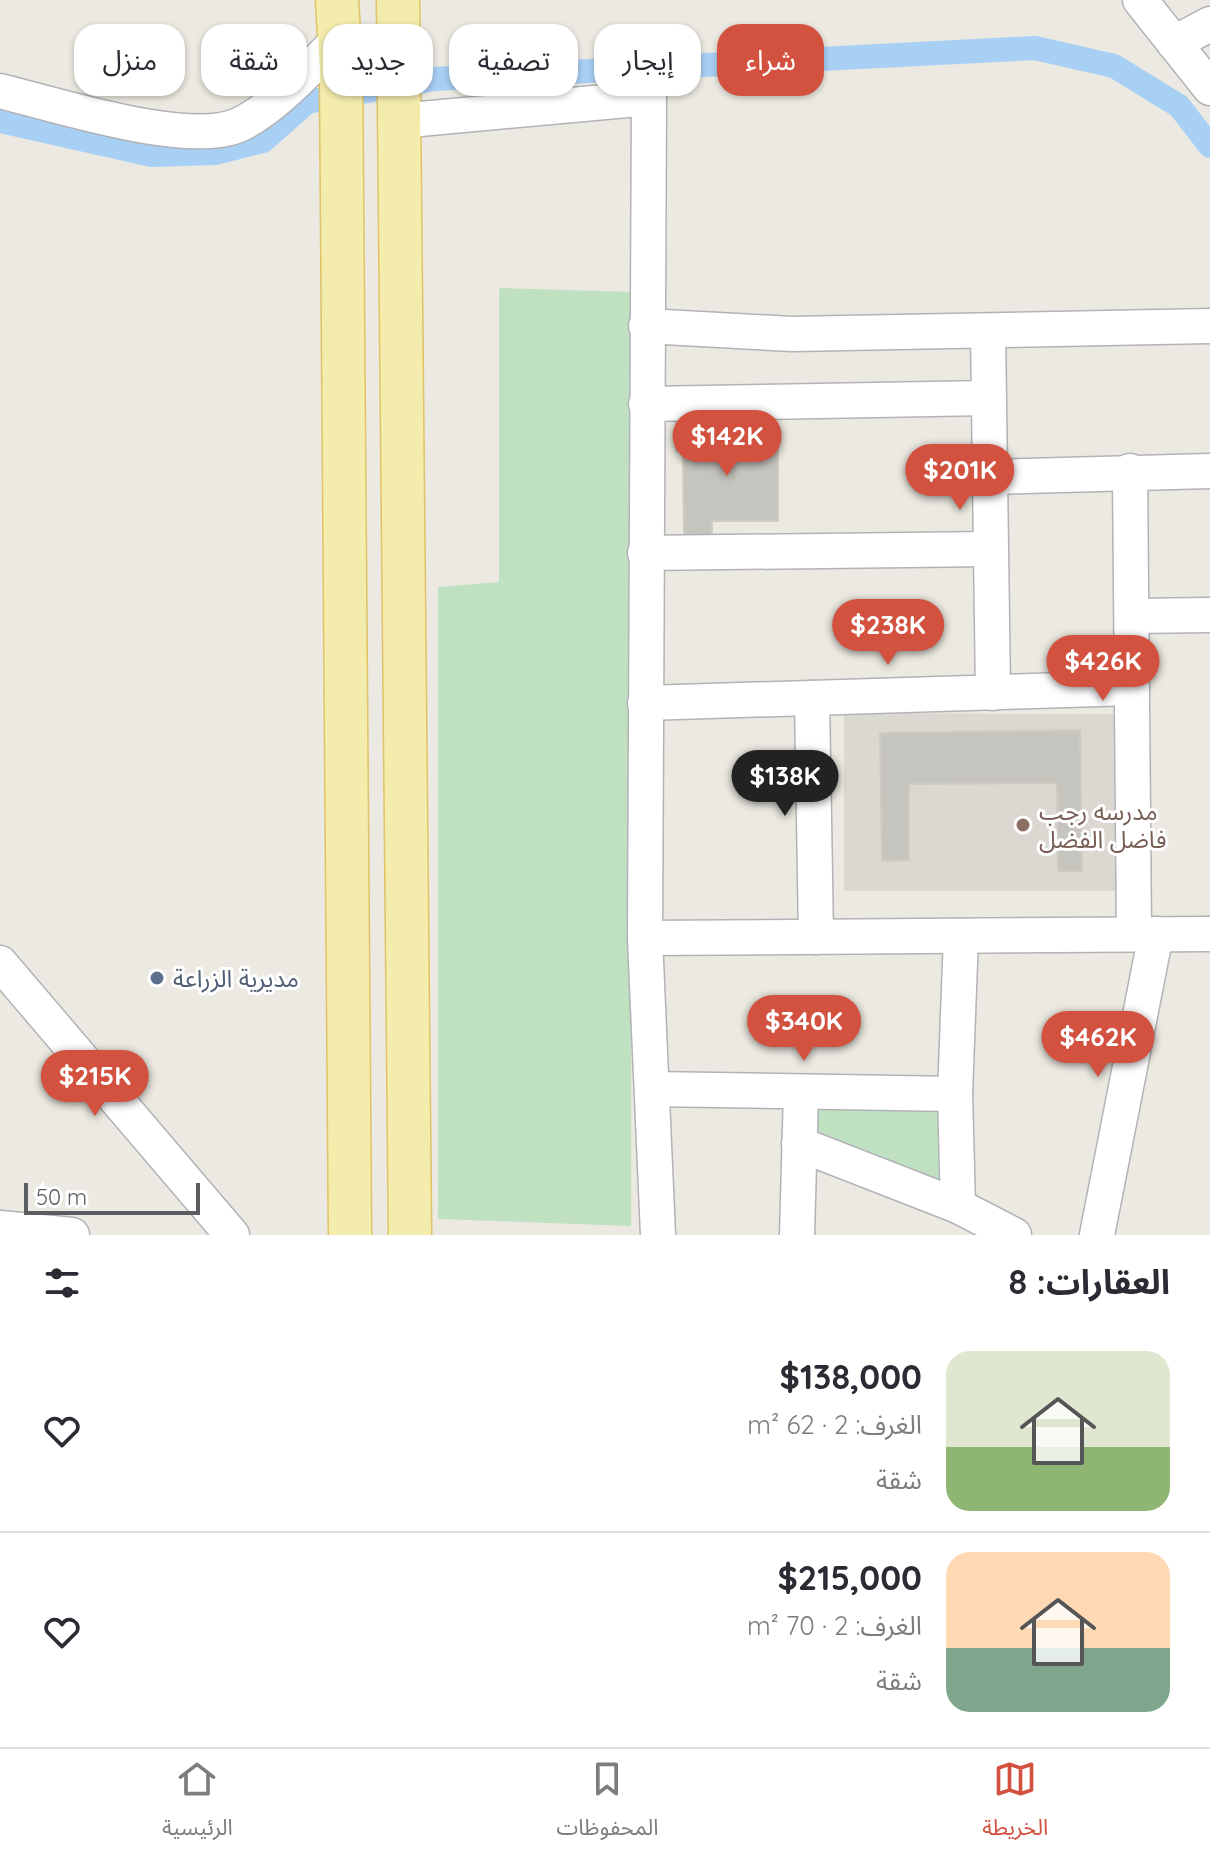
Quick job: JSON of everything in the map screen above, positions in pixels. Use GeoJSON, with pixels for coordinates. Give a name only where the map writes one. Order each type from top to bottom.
{"type":"FeatureCollection","features":[{"type":"Feature","properties":{"kind":"main road"},"geometry":{"type":"LineString","coordinates":[[398,0],[410,1235]]}},
{"type":"Feature","properties":{"kind":"main road"},"geometry":{"type":"LineString","coordinates":[[341,96],[350,1235]]}},
{"type":"Feature","properties":{"kind":"street"},"geometry":{"type":"LineString","coordinates":[[1140,0],[1210,88]]}},
{"type":"Feature","properties":{"kind":"street"},"geometry":{"type":"LineString","coordinates":[[1174,43],[1210,24]]}},
{"type":"Feature","properties":{"kind":"street"},"geometry":{"type":"LineString","coordinates":[[0,91],[96,115],[174,130],[209,131],[239,125],[273,101],[323,52]]}},
{"type":"Feature","properties":{"kind":"street"},"geometry":{"type":"LineString","coordinates":[[398,111],[649,98],[645,938],[658,1235]]}},
{"type":"Feature","properties":{"kind":"street"},"geometry":{"type":"LineString","coordinates":[[646,326],[792,334],[1210,326]]}},
{"type":"Feature","properties":{"kind":"street"},"geometry":{"type":"LineString","coordinates":[[988,331],[993,693]]}},
{"type":"Feature","properties":{"kind":"street"},"geometry":{"type":"LineString","coordinates":[[646,404],[988,398]]}},
{"type":"Feature","properties":{"kind":"street"},"geometry":{"type":"LineString","coordinates":[[1097,1235],[1145,934],[1132,688],[1130,471]]}},
{"type":"Feature","properties":{"kind":"street"},"geometry":{"type":"LineString","coordinates":[[988,477],[1210,471]]}},
{"type":"Feature","properties":{"kind":"street"},"geometry":{"type":"LineString","coordinates":[[645,553],[989,549]]}},
{"type":"Feature","properties":{"kind":"street"},"geometry":{"type":"LineString","coordinates":[[1132,616],[1210,615]]}},
{"type":"Feature","properties":{"kind":"street"},"geometry":{"type":"LineString","coordinates":[[645,703],[1132,688]]}},
{"type":"Feature","properties":{"kind":"street"},"geometry":{"type":"LineString","coordinates":[[812,698],[816,937]]}},
{"type":"Feature","properties":{"kind":"street"},"geometry":{"type":"LineString","coordinates":[[645,938],[1210,934]]}},
{"type":"Feature","properties":{"kind":"street"},"geometry":{"type":"LineString","coordinates":[[958,1206],[955,1094],[961,936]]}},
{"type":"Feature","properties":{"kind":"street"},"geometry":{"type":"LineString","coordinates":[[0,963],[232,1235]]}},
{"type":"Feature","properties":{"kind":"street"},"geometry":{"type":"LineString","coordinates":[[652,1089],[955,1094]]}},
{"type":"Feature","properties":{"kind":"street"},"geometry":{"type":"LineString","coordinates":[[797,1235],[801,1092]]}},
{"type":"Feature","properties":{"kind":"street"},"geometry":{"type":"LineString","coordinates":[[799,1144],[958,1206],[1014,1235]]}},
{"type":"Feature","properties":{"kind":"street"},"geometry":{"type":"LineString","coordinates":[[0,1228],[72,1235]]}},
{"type":"Feature","properties":{"kind":"shaded area"},"geometry":{"type":"Polygon","coordinates":[[[844,713],[1118,714],[1117,891],[844,891],[844,713]]]}},
{"type":"Feature","properties":{"kind":"green space"},"geometry":{"type":"Polygon","coordinates":[[[499,288],[632,292],[631,1226],[438,1219],[438,587],[499,582],[499,288]]]}},
{"type":"Feature","properties":{"kind":"green space"},"geometry":{"type":"Polygon","coordinates":[[[816,1099],[945,1101],[946,1184],[816,1131],[816,1099]]]}},
{"type":"Feature","properties":{"kind":"building"},"geometry":{"type":"Polygon","coordinates":[[[676,421],[706,421],[705,434],[778,434],[778,521],[712,521],[712,539],[684,539],[683,451],[676,451],[676,421]]]}},
{"type":"Feature","properties":{"kind":"building"},"geometry":{"type":"Polygon","coordinates":[[[1080,730],[1082,871],[1058,871],[1057,783],[909,784],[909,860],[882,861],[880,733],[1080,730]]]}},
{"type":"Feature","properties":{"kind":"waterway"},"geometry":{"type":"LineString","coordinates":[[0,121],[152,155],[215,153],[263,141],[307,102],[434,79],[1035,48],[1114,66],[1179,106],[1210,146]]}},
{"type":"Feature","properties":{"kind":"place","name":"مدرسه رجب فاضل الفضل"},"geometry":{"type":"Point","coordinates":[1023,825]}},
{"type":"Feature","properties":{"kind":"place","name":"مديرية الزراعة"},"geometry":{"type":"Point","coordinates":[157,978]}}]}
